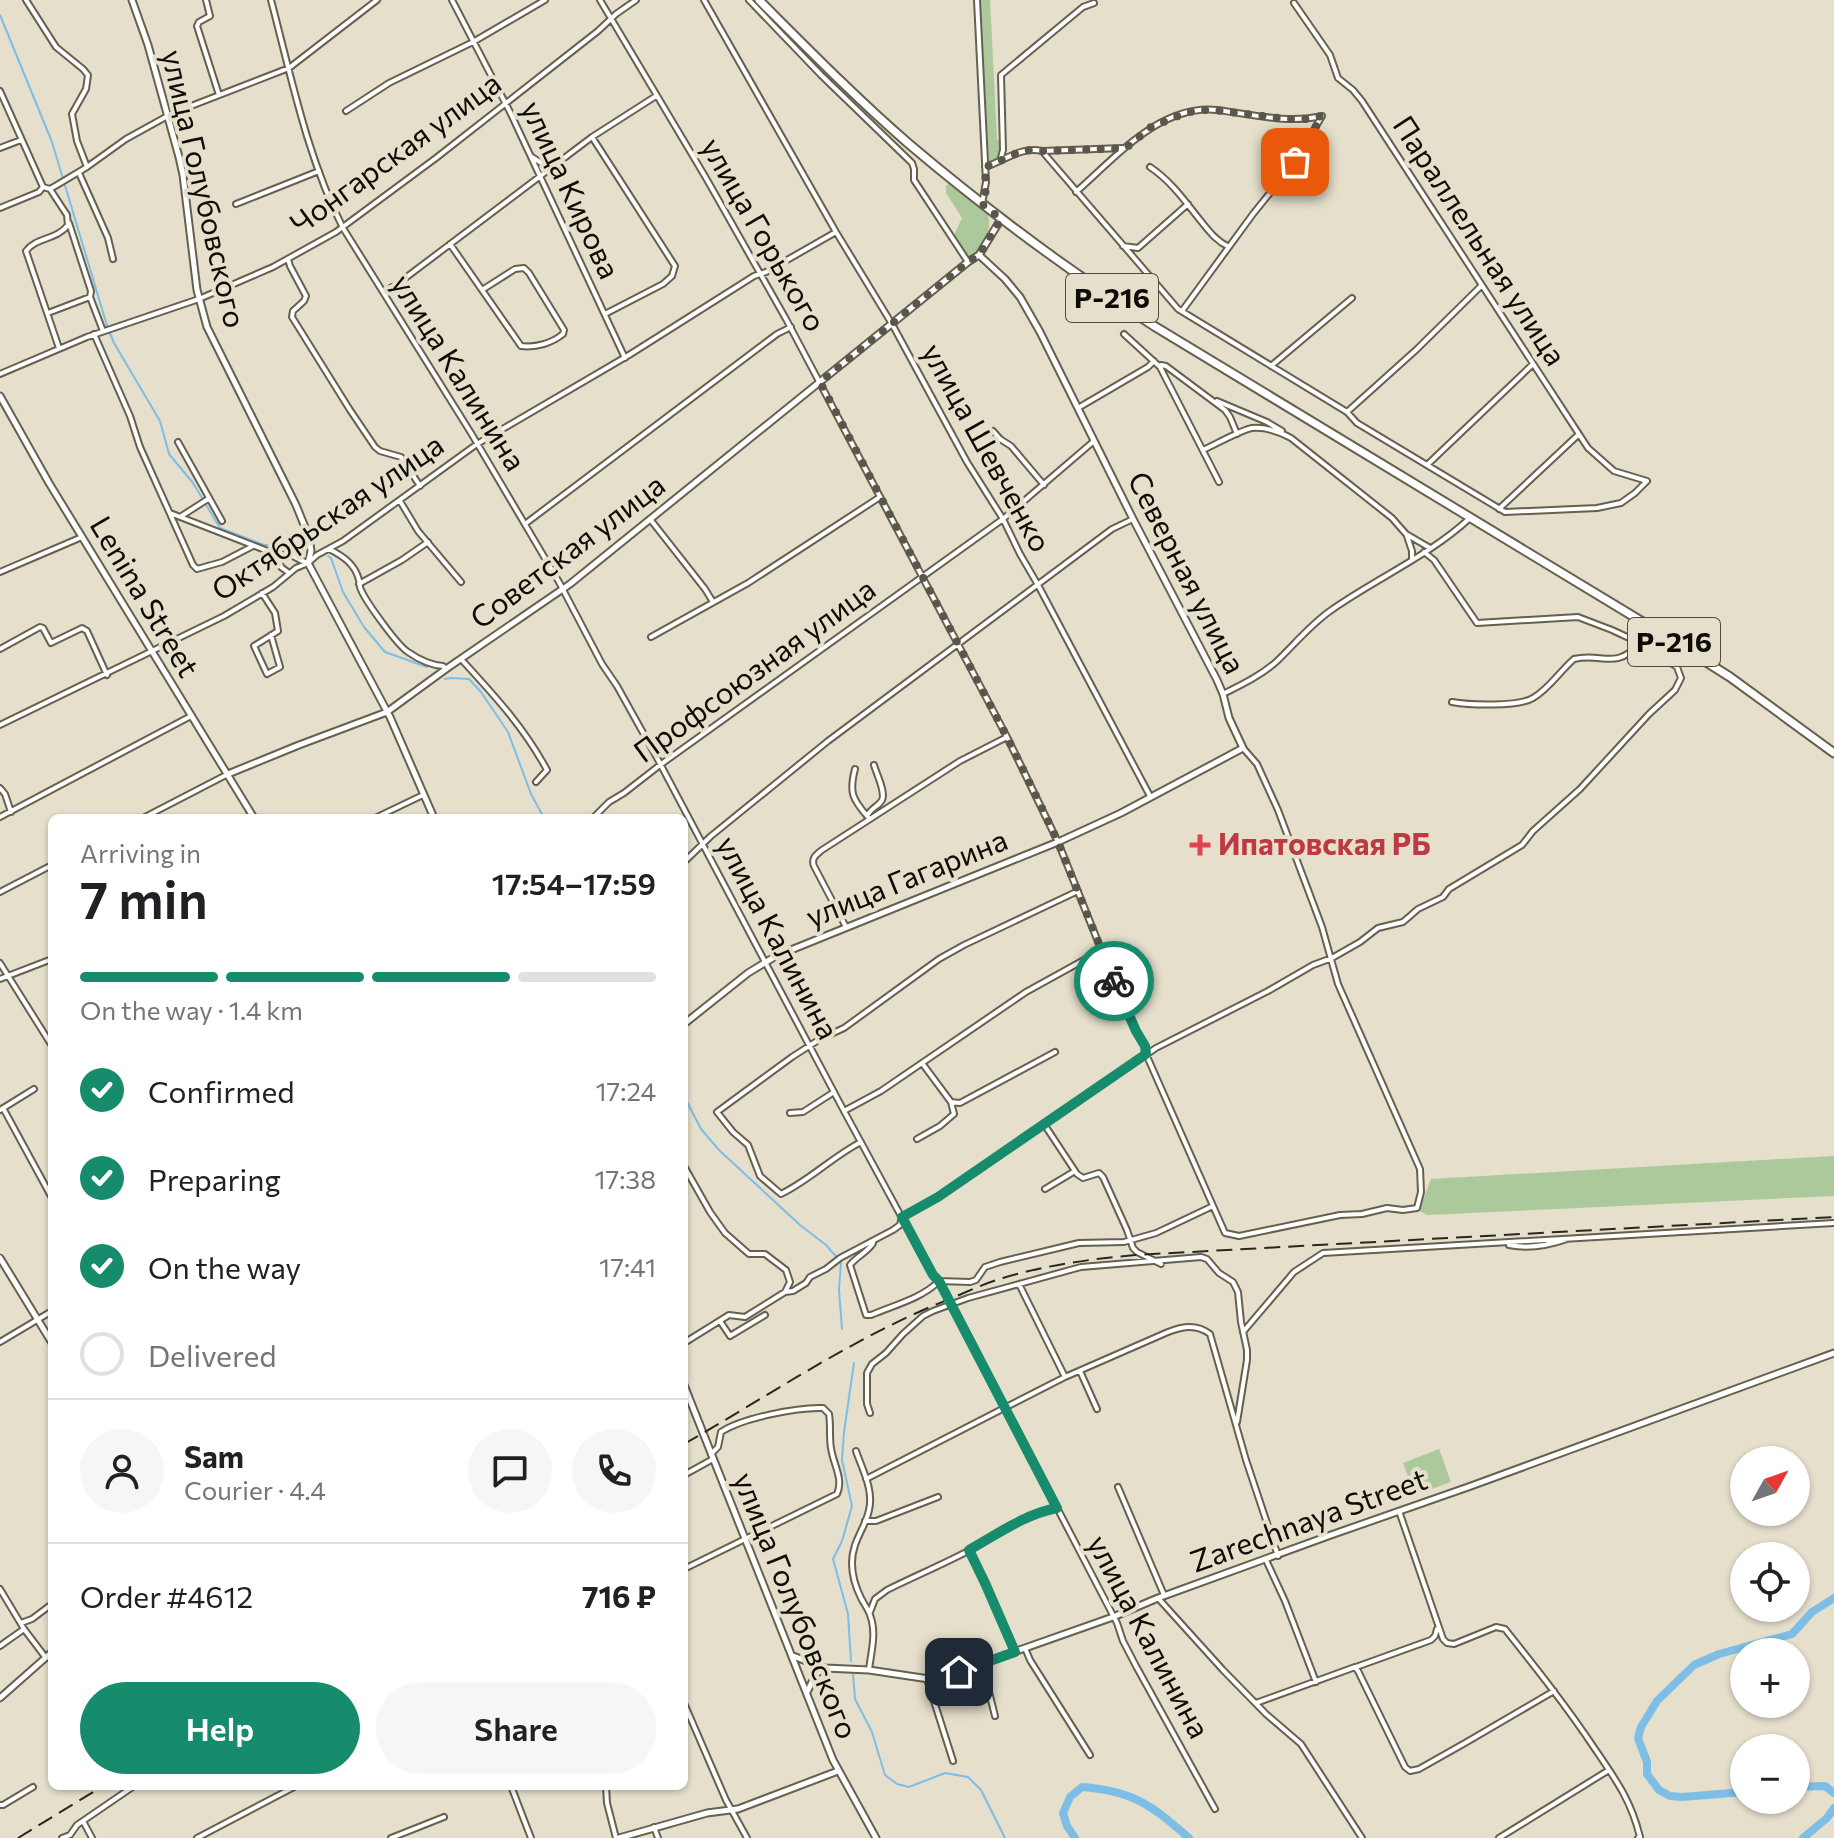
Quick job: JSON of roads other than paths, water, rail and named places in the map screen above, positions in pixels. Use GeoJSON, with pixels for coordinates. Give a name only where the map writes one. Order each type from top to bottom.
{"type":"FeatureCollection","features":[{"type":"Feature","properties":{"kind":"highway","name":"Р-216"},"geometry":{"type":"LineString","coordinates":[[759,0],[886,124],[1001,219],[1109,297],[1651,627],[1730,677],[1834,753]]}},
{"type":"Feature","properties":{"kind":"street"},"geometry":{"type":"LineString","coordinates":[[26,0],[56,47],[88,75],[86,89],[72,114],[77,141],[87,167]]}},
{"type":"Feature","properties":{"kind":"street","name":"улица Голубовского"},"geometry":{"type":"LineString","coordinates":[[132,0],[148,45],[183,175],[194,269],[207,327],[296,505],[309,537],[311,551],[308,563],[387,712],[432,814]]}},
{"type":"Feature","properties":{"kind":"street"},"geometry":{"type":"LineString","coordinates":[[206,0],[210,16],[197,26],[219,95]]}},
{"type":"Feature","properties":{"kind":"street","name":"улица Калинина"},"geometry":{"type":"LineString","coordinates":[[271,0],[319,171],[343,228],[525,524],[686,814]]}},
{"type":"Feature","properties":{"kind":"street"},"geometry":{"type":"LineString","coordinates":[[50,189],[167,115],[289,68],[377,0]]}},
{"type":"Feature","properties":{"kind":"street","name":"улица Кирова"},"geometry":{"type":"LineString","coordinates":[[452,0],[531,155],[625,358]]}},
{"type":"Feature","properties":{"kind":"street"},"geometry":{"type":"LineString","coordinates":[[346,111],[389,83],[473,42],[545,0]]}},
{"type":"Feature","properties":{"kind":"street","name":"улица Горького"},"geometry":{"type":"LineString","coordinates":[[600,0],[791,327],[1007,737],[1058,842],[1136,1031],[1225,1233],[1239,1236],[1340,1215],[1387,1208],[1417,1208],[1422,1174],[1338,984],[1332,958]]}},
{"type":"Feature","properties":{"kind":"street","name":"Чонгарская улица"},"geometry":{"type":"LineString","coordinates":[[102,331],[199,299],[273,267],[343,228],[636,0]]}},
{"type":"Feature","properties":{"kind":"street","name":"улица Шевченко"},"geometry":{"type":"LineString","coordinates":[[704,0],[892,324],[967,462],[1003,519],[1151,797]]}},
{"type":"Feature","properties":{"kind":"street"},"geometry":{"type":"LineString","coordinates":[[749,0],[912,163],[914,180],[968,262]]}},
{"type":"Feature","properties":{"kind":"street"},"geometry":{"type":"LineString","coordinates":[[977,0],[986,190],[982,204]]}},
{"type":"Feature","properties":{"kind":"street"},"geometry":{"type":"LineString","coordinates":[[1000,161],[1003,150],[1001,75],[1083,7],[1094,3]]}},
{"type":"Feature","properties":{"kind":"street","name":"Параллельная улица"},"geometry":{"type":"LineString","coordinates":[[1294,3],[1330,55],[1338,78],[1353,90],[1366,108],[1578,435],[1595,456],[1614,471],[1647,481],[1621,503],[1597,508],[1516,513],[1499,509]]}},
{"type":"Feature","properties":{"kind":"street"},"geometry":{"type":"LineString","coordinates":[[0,91],[43,187]]}},
{"type":"Feature","properties":{"kind":"street"},"geometry":{"type":"LineString","coordinates":[[383,292],[592,137],[656,96]]}},
{"type":"Feature","properties":{"kind":"street"},"geometry":{"type":"LineString","coordinates":[[1076,192],[1151,127],[1185,113],[1213,110],[1287,119],[1322,116],[1295,162],[1182,311]]}},
{"type":"Feature","properties":{"kind":"street"},"geometry":{"type":"LineString","coordinates":[[592,137],[675,266],[672,276],[663,284],[605,314]]}},
{"type":"Feature","properties":{"kind":"street"},"geometry":{"type":"LineString","coordinates":[[0,148],[21,140]]}},
{"type":"Feature","properties":{"kind":"street"},"geometry":{"type":"LineString","coordinates":[[985,167],[1022,151],[1035,149],[1126,148]]}},
{"type":"Feature","properties":{"kind":"street"},"geometry":{"type":"LineString","coordinates":[[1042,151],[1175,307],[1499,509],[1578,435]]}},
{"type":"Feature","properties":{"kind":"street"},"geometry":{"type":"LineString","coordinates":[[531,155],[543,164],[554,165]]}},
{"type":"Feature","properties":{"kind":"street"},"geometry":{"type":"LineString","coordinates":[[1150,167],[1162,175],[1213,235],[1229,247]]}},
{"type":"Feature","properties":{"kind":"street"},"geometry":{"type":"LineString","coordinates":[[236,204],[319,171]]}},
{"type":"Feature","properties":{"kind":"street"},"geometry":{"type":"LineString","coordinates":[[79,173],[108,238],[113,259]]}},
{"type":"Feature","properties":{"kind":"street"},"geometry":{"type":"LineString","coordinates":[[0,374],[102,331],[67,215],[50,189],[43,187]]}},
{"type":"Feature","properties":{"kind":"street"},"geometry":{"type":"LineString","coordinates":[[0,208],[39,192],[43,187]]}},
{"type":"Feature","properties":{"kind":"street"},"geometry":{"type":"LineString","coordinates":[[1123,246],[1138,248],[1188,204]]}},
{"type":"Feature","properties":{"kind":"street"},"geometry":{"type":"LineString","coordinates":[[979,255],[1001,219]]}},
{"type":"Feature","properties":{"kind":"street"},"geometry":{"type":"LineString","coordinates":[[59,348],[26,251],[32,244],[62,233],[68,220]]}},
{"type":"Feature","properties":{"kind":"street","name":"Октябрьская улица"},"geometry":{"type":"LineString","coordinates":[[0,725],[224,616],[343,541],[477,444],[625,358],[759,274],[836,232]]}},
{"type":"Feature","properties":{"kind":"street"},"geometry":{"type":"LineString","coordinates":[[450,244],[482,290],[521,346],[548,344],[563,334],[564,330],[524,268],[515,269],[482,290]]}},
{"type":"Feature","properties":{"kind":"street","name":"Советская улица"},"geometry":{"type":"LineString","coordinates":[[151,814],[228,774],[387,712],[562,589],[979,255]]}},
{"type":"Feature","properties":{"kind":"street","name":"Северная улица"},"geometry":{"type":"LineString","coordinates":[[979,255],[1020,297],[1040,332],[1223,694],[1229,718],[1243,748],[1253,758],[1264,778],[1332,958]]}},
{"type":"Feature","properties":{"kind":"street"},"geometry":{"type":"LineString","coordinates":[[288,259],[306,296],[293,311],[292,317],[375,447],[401,457],[420,486]]}},
{"type":"Feature","properties":{"kind":"street"},"geometry":{"type":"LineString","coordinates":[[1347,412],[1481,286]]}},
{"type":"Feature","properties":{"kind":"street"},"geometry":{"type":"LineString","coordinates":[[48,313],[90,297]]}},
{"type":"Feature","properties":{"kind":"street"},"geometry":{"type":"LineString","coordinates":[[1271,366],[1352,298]]}},
{"type":"Feature","properties":{"kind":"street"},"geometry":{"type":"LineString","coordinates":[[525,524],[777,334],[791,327]]}},
{"type":"Feature","properties":{"kind":"street"},"geometry":{"type":"LineString","coordinates":[[94,334],[193,565],[197,569],[207,568],[253,546]]}},
{"type":"Feature","properties":{"kind":"street"},"geometry":{"type":"LineString","coordinates":[[1124,334],[1156,363],[1219,482]]}},
{"type":"Feature","properties":{"kind":"street"},"geometry":{"type":"LineString","coordinates":[[1078,408],[1156,363],[1166,366],[1225,410],[1237,434]]}},
{"type":"Feature","properties":{"kind":"street"},"geometry":{"type":"LineString","coordinates":[[1427,465],[1533,364]]}},
{"type":"Feature","properties":{"kind":"street","name":"Lenina Street"},"geometry":{"type":"LineString","coordinates":[[0,396],[49,483],[252,814]]}},
{"type":"Feature","properties":{"kind":"street"},"geometry":{"type":"LineString","coordinates":[[1208,397],[1267,422],[1291,438],[1392,518],[1406,534],[1430,548]]}},
{"type":"Feature","properties":{"kind":"street"},"geometry":{"type":"LineString","coordinates":[[1203,450],[1253,428],[1279,432],[1291,438]]}},
{"type":"Feature","properties":{"kind":"street"},"geometry":{"type":"LineString","coordinates":[[993,431],[1011,446],[1044,485]]}},
{"type":"Feature","properties":{"kind":"street","name":"Профсоюзная улица"},"geometry":{"type":"LineString","coordinates":[[597,814],[609,802],[1003,519],[1094,441]]}},
{"type":"Feature","properties":{"kind":"street"},"geometry":{"type":"LineString","coordinates":[[178,442],[222,521]]}},
{"type":"Feature","properties":{"kind":"street"},"geometry":{"type":"LineString","coordinates":[[651,637],[748,583],[880,497]]}},
{"type":"Feature","properties":{"kind":"street"},"geometry":{"type":"LineString","coordinates":[[180,517],[209,499]]}},
{"type":"Feature","properties":{"kind":"street"},"geometry":{"type":"LineString","coordinates":[[400,501],[418,531],[461,582]]}},
{"type":"Feature","properties":{"kind":"street"},"geometry":{"type":"LineString","coordinates":[[170,513],[253,546],[278,555],[292,555],[308,563]]}},
{"type":"Feature","properties":{"kind":"street"},"geometry":{"type":"LineString","coordinates":[[1223,694],[1256,677],[1328,613],[1430,548],[1470,518]]}},
{"type":"Feature","properties":{"kind":"street"},"geometry":{"type":"LineString","coordinates":[[650,519],[713,602]]}},
{"type":"Feature","properties":{"kind":"street"},"geometry":{"type":"LineString","coordinates":[[688,858],[828,741],[1112,529],[1133,519]]}},
{"type":"Feature","properties":{"kind":"street"},"geometry":{"type":"LineString","coordinates":[[1406,534],[1412,559]]}},
{"type":"Feature","properties":{"kind":"street"},"geometry":{"type":"LineString","coordinates":[[0,572],[82,537]]}},
{"type":"Feature","properties":{"kind":"street"},"geometry":{"type":"LineString","coordinates":[[359,581],[367,580],[428,542]]}},
{"type":"Feature","properties":{"kind":"street"},"geometry":{"type":"LineString","coordinates":[[329,549],[347,559],[373,612],[407,652],[430,665],[446,669]]}},
{"type":"Feature","properties":{"kind":"street"},"geometry":{"type":"LineString","coordinates":[[688,1341],[729,1315],[745,1317],[785,1292],[793,1291],[838,1259],[900,1225],[902,1217],[931,1201],[1146,1054],[1271,990],[1305,969],[1332,958],[1378,928],[1403,922],[1418,909],[1443,897],[1449,889],[1516,849],[1580,789],[1680,683],[1681,673],[1677,667],[1640,643],[1578,617],[1477,623],[1434,560],[1424,552]]}},
{"type":"Feature","properties":{"kind":"street"},"geometry":{"type":"LineString","coordinates":[[278,555],[281,567],[290,574]]}},
{"type":"Feature","properties":{"kind":"street"},"geometry":{"type":"LineString","coordinates":[[262,593],[275,613],[278,631],[271,635],[254,646],[267,674],[280,667],[271,635]]}},
{"type":"Feature","properties":{"kind":"street"},"geometry":{"type":"LineString","coordinates":[[0,649],[40,627],[51,643],[82,628],[87,631],[107,675]]}},
{"type":"Feature","properties":{"kind":"street"},"geometry":{"type":"LineString","coordinates":[[1452,702],[1472,705],[1527,701],[1541,692],[1574,659],[1621,658],[1632,652],[1651,627]]}},
{"type":"Feature","properties":{"kind":"street"},"geometry":{"type":"LineString","coordinates":[[461,659],[499,699],[539,755],[547,770],[536,782]]}},
{"type":"Feature","properties":{"kind":"street"},"geometry":{"type":"LineString","coordinates":[[0,817],[191,716]]}},
{"type":"Feature","properties":{"kind":"street"},"geometry":{"type":"LineString","coordinates":[[846,927],[813,859],[868,817],[960,761],[1007,737]]}},
{"type":"Feature","properties":{"kind":"street","name":"улица Гагарина"},"geometry":{"type":"LineString","coordinates":[[688,1021],[765,962],[1058,842],[1243,748]]}},
{"type":"Feature","properties":{"kind":"street"},"geometry":{"type":"LineString","coordinates":[[874,765],[883,794],[891,804]]}},
{"type":"Feature","properties":{"kind":"street"},"geometry":{"type":"LineString","coordinates":[[855,769],[852,790],[857,805],[868,817]]}},
{"type":"Feature","properties":{"kind":"street"},"geometry":{"type":"LineString","coordinates":[[0,788],[11,812]]}},
{"type":"Feature","properties":{"kind":"street"},"geometry":{"type":"LineString","coordinates":[[868,817],[870,809],[882,801],[883,794]]}},
{"type":"Feature","properties":{"kind":"street"},"geometry":{"type":"LineString","coordinates":[[383,814],[423,795]]}},
{"type":"Feature","properties":{"kind":"street","name":"улица Калинина"},"geometry":{"type":"LineString","coordinates":[[688,817],[844,1111],[952,1305],[1136,1666],[1215,1809]]}},
{"type":"Feature","properties":{"kind":"street"},"geometry":{"type":"LineString","coordinates":[[0,892],[48,867]]}},
{"type":"Feature","properties":{"kind":"street"},"geometry":{"type":"LineString","coordinates":[[861,1142],[781,1194],[760,1176],[748,1145],[717,1112],[810,1046],[844,1028],[939,959],[1078,891]]}},
{"type":"Feature","properties":{"kind":"street"},"geometry":{"type":"LineString","coordinates":[[844,1111],[881,1091],[1026,992],[1102,950]]}},
{"type":"Feature","properties":{"kind":"street"},"geometry":{"type":"LineString","coordinates":[[0,979],[48,961]]}},
{"type":"Feature","properties":{"kind":"street"},"geometry":{"type":"LineString","coordinates":[[0,963],[48,1040]]}},
{"type":"Feature","properties":{"kind":"street"},"geometry":{"type":"LineString","coordinates":[[951,1102],[960,1103],[1055,1052]]}},
{"type":"Feature","properties":{"kind":"street"},"geometry":{"type":"LineString","coordinates":[[917,1139],[954,1114],[951,1102],[922,1063]]}},
{"type":"Feature","properties":{"kind":"street"},"geometry":{"type":"LineString","coordinates":[[34,1089],[2,1109],[48,1191]]}},
{"type":"Feature","properties":{"kind":"street"},"geometry":{"type":"LineString","coordinates":[[790,1113],[803,1112],[834,1092]]}},
{"type":"Feature","properties":{"kind":"street"},"geometry":{"type":"LineString","coordinates":[[1044,1124],[1075,1171],[1083,1178],[1099,1173],[1103,1177],[1133,1248],[1161,1264]]}},
{"type":"Feature","properties":{"kind":"street"},"geometry":{"type":"LineString","coordinates":[[1045,1189],[1075,1171]]}},
{"type":"Feature","properties":{"kind":"street"},"geometry":{"type":"LineString","coordinates":[[688,1172],[725,1233],[749,1254],[765,1254],[786,1270],[790,1282],[785,1292]]}},
{"type":"Feature","properties":{"kind":"street"},"geometry":{"type":"LineString","coordinates":[[874,1240],[870,1249],[856,1257],[850,1265],[866,1315],[911,1299],[931,1289],[939,1281],[970,1282],[976,1280],[985,1267],[1079,1243],[1124,1242],[1156,1233],[1213,1206]]}},
{"type":"Feature","properties":{"kind":"street"},"geometry":{"type":"LineString","coordinates":[[1243,1332],[1294,1272],[1323,1253],[1502,1243],[1539,1247],[1571,1238],[1834,1223]]}},
{"type":"Feature","properties":{"kind":"street"},"geometry":{"type":"LineString","coordinates":[[870,1413],[867,1373],[872,1364],[923,1316],[968,1298],[1081,1267],[1201,1257],[1233,1282],[1238,1292],[1247,1360],[1236,1424]]}},
{"type":"Feature","properties":{"kind":"street"},"geometry":{"type":"LineString","coordinates":[[0,1258],[48,1336]]}},
{"type":"Feature","properties":{"kind":"street"},"geometry":{"type":"LineString","coordinates":[[1019,1284],[1065,1377]]}},
{"type":"Feature","properties":{"kind":"street"},"geometry":{"type":"LineString","coordinates":[[0,1342],[48,1314]]}},
{"type":"Feature","properties":{"kind":"street"},"geometry":{"type":"LineString","coordinates":[[720,1321],[730,1336],[765,1315]]}},
{"type":"Feature","properties":{"kind":"street"},"geometry":{"type":"LineString","coordinates":[[745,1317],[749,1324]]}},
{"type":"Feature","properties":{"kind":"street"},"geometry":{"type":"LineString","coordinates":[[866,1479],[1065,1377],[1178,1328],[1200,1328],[1210,1334],[1246,1460],[1278,1556]]}},
{"type":"Feature","properties":{"kind":"street","name":"Zarechnaya Street"},"geometry":{"type":"LineString","coordinates":[[793,1656],[825,1668],[940,1678],[1834,1353]]}},
{"type":"Feature","properties":{"kind":"street"},"geometry":{"type":"LineString","coordinates":[[1080,1371],[1097,1409]]}},
{"type":"Feature","properties":{"kind":"street","name":"улица Голубовского"},"geometry":{"type":"LineString","coordinates":[[688,1395],[838,1771],[876,1838]]}},
{"type":"Feature","properties":{"kind":"street"},"geometry":{"type":"LineString","coordinates":[[688,1472],[712,1456],[718,1447],[721,1432],[729,1427],[775,1413],[823,1408],[829,1414],[830,1447],[840,1483],[837,1494],[688,1567]]}},
{"type":"Feature","properties":{"kind":"street"},"geometry":{"type":"LineString","coordinates":[[856,1451],[871,1500],[869,1512],[856,1537],[852,1562],[861,1597],[870,1612],[873,1648],[869,1670]]}},
{"type":"Feature","properties":{"kind":"street"},"geometry":{"type":"LineString","coordinates":[[1118,1487],[1161,1597],[1185,1630],[1301,1744],[1362,1838]]}},
{"type":"Feature","properties":{"kind":"street"},"geometry":{"type":"LineString","coordinates":[[865,1521],[876,1521],[938,1497]]}},
{"type":"Feature","properties":{"kind":"street"},"geometry":{"type":"LineString","coordinates":[[861,1597],[875,1599],[1032,1516],[1057,1508]]}},
{"type":"Feature","properties":{"kind":"street"},"geometry":{"type":"LineString","coordinates":[[1399,1511],[1444,1641],[1460,1643],[1496,1627],[1503,1628],[1554,1690],[1610,1770],[1627,1797],[1639,1838]]}},
{"type":"Feature","properties":{"kind":"street"},"geometry":{"type":"LineString","coordinates":[[969,1550],[1015,1652]]}},
{"type":"Feature","properties":{"kind":"street"},"geometry":{"type":"LineString","coordinates":[[1266,1560],[1316,1682]]}},
{"type":"Feature","properties":{"kind":"street"},"geometry":{"type":"LineString","coordinates":[[0,1589],[46,1658],[0,1698]]}},
{"type":"Feature","properties":{"kind":"street"},"geometry":{"type":"LineString","coordinates":[[870,1612],[875,1599]]}},
{"type":"Feature","properties":{"kind":"street"},"geometry":{"type":"LineString","coordinates":[[21,1623],[48,1607]]}},
{"type":"Feature","properties":{"kind":"street"},"geometry":{"type":"LineString","coordinates":[[1256,1703],[1431,1640],[1438,1625]]}},
{"type":"Feature","properties":{"kind":"street"},"geometry":{"type":"LineString","coordinates":[[0,1646],[24,1629]]}},
{"type":"Feature","properties":{"kind":"street"},"geometry":{"type":"LineString","coordinates":[[1025,1648],[1090,1755]]}},
{"type":"Feature","properties":{"kind":"street"},"geometry":{"type":"LineString","coordinates":[[982,1664],[995,1716]]}},
{"type":"Feature","properties":{"kind":"street"},"geometry":{"type":"LineString","coordinates":[[1353,1667],[1406,1769],[1410,1771],[1419,1769],[1554,1690]]}},
{"type":"Feature","properties":{"kind":"street"},"geometry":{"type":"LineString","coordinates":[[807,1692],[816,1674],[825,1668]]}},
{"type":"Feature","properties":{"kind":"street"},"geometry":{"type":"LineString","coordinates":[[927,1679],[953,1761]]}},
{"type":"Feature","properties":{"kind":"street"},"geometry":{"type":"LineString","coordinates":[[688,1712],[731,1810],[747,1838]]}},
{"type":"Feature","properties":{"kind":"street"},"geometry":{"type":"LineString","coordinates":[[1499,1838],[1610,1770]]}},
{"type":"Feature","properties":{"kind":"street"},"geometry":{"type":"LineString","coordinates":[[606,1790],[617,1838],[707,1813],[745,1807],[838,1771]]}},
{"type":"Feature","properties":{"kind":"street"},"geometry":{"type":"LineString","coordinates":[[0,1805],[33,1787]]}},
{"type":"Feature","properties":{"kind":"street"},"geometry":{"type":"LineString","coordinates":[[62,1838],[128,1790]]}},
{"type":"Feature","properties":{"kind":"street"},"geometry":{"type":"LineString","coordinates":[[197,1838],[288,1790]]}},
{"type":"Feature","properties":{"kind":"street"},"geometry":{"type":"LineString","coordinates":[[513,1790],[531,1838]]}},
{"type":"Feature","properties":{"kind":"street"},"geometry":{"type":"LineString","coordinates":[[391,1838],[444,1817]]}},
{"type":"Feature","properties":{"kind":"street"},"geometry":{"type":"LineString","coordinates":[[83,1821],[92,1838]]}},
{"type":"Feature","properties":{"kind":"street"},"geometry":{"type":"LineString","coordinates":[[654,1827],[658,1838]]}},
{"type":"Feature","properties":{"kind":"waterway"},"geometry":{"type":"LineString","coordinates":[[0,15],[52,142],[108,329],[160,421],[169,454],[193,483],[220,528],[264,545],[302,543]]}},
{"type":"Feature","properties":{"kind":"waterway"},"geometry":{"type":"LineString","coordinates":[[328,556],[343,592],[364,627],[385,652],[427,667]]}},
{"type":"Feature","properties":{"kind":"waterway"},"geometry":{"type":"LineString","coordinates":[[445,679],[469,679],[481,692],[508,732],[542,814]]}},
{"type":"Feature","properties":{"kind":"waterway"},"geometry":{"type":"LineString","coordinates":[[688,1104],[701,1129],[719,1150],[841,1262],[839,1290],[842,1329]]}},
{"type":"Feature","properties":{"kind":"waterway"},"geometry":{"type":"LineString","coordinates":[[851,1661],[848,1614],[833,1559],[852,1506],[842,1460],[854,1363]]}},
{"type":"Feature","properties":{"kind":"waterway"},"geometry":{"type":"LineString","coordinates":[[1730,1793],[1682,1797],[1670,1796],[1659,1790],[1647,1774],[1647,1762],[1638,1738],[1641,1727],[1657,1701],[1694,1665],[1719,1654],[1792,1634],[1812,1612],[1834,1598]]}},
{"type":"Feature","properties":{"kind":"waterway"},"geometry":{"type":"LineString","coordinates":[[853,1674],[855,1699],[872,1732],[885,1775],[897,1784],[909,1787],[945,1773],[968,1777],[981,1790],[1005,1838]]}},
{"type":"Feature","properties":{"kind":"waterway"},"geometry":{"type":"LineString","coordinates":[[1810,1787],[1825,1786],[1834,1793]]}},
{"type":"Feature","properties":{"kind":"waterway"},"geometry":{"type":"LineString","coordinates":[[1075,1838],[1063,1813],[1070,1797],[1082,1787],[1129,1796],[1152,1808],[1189,1838]]}},
{"type":"Feature","properties":{"kind":"waterway"},"geometry":{"type":"LineString","coordinates":[[1803,1838],[1834,1808]]}},
{"type":"Feature","properties":{"kind":"railway"},"geometry":{"type":"LineString","coordinates":[[688,1442],[882,1329],[990,1282],[1052,1266],[1135,1255],[1834,1217]]}},
{"type":"Feature","properties":{"kind":"railway"},"geometry":{"type":"LineString","coordinates":[[18,1838],[96,1790]]}},
{"type":"Feature","properties":{"kind":"place","name":"Ипатовская РБ"},"geometry":{"type":"Point","coordinates":[1200,845]}}]}
